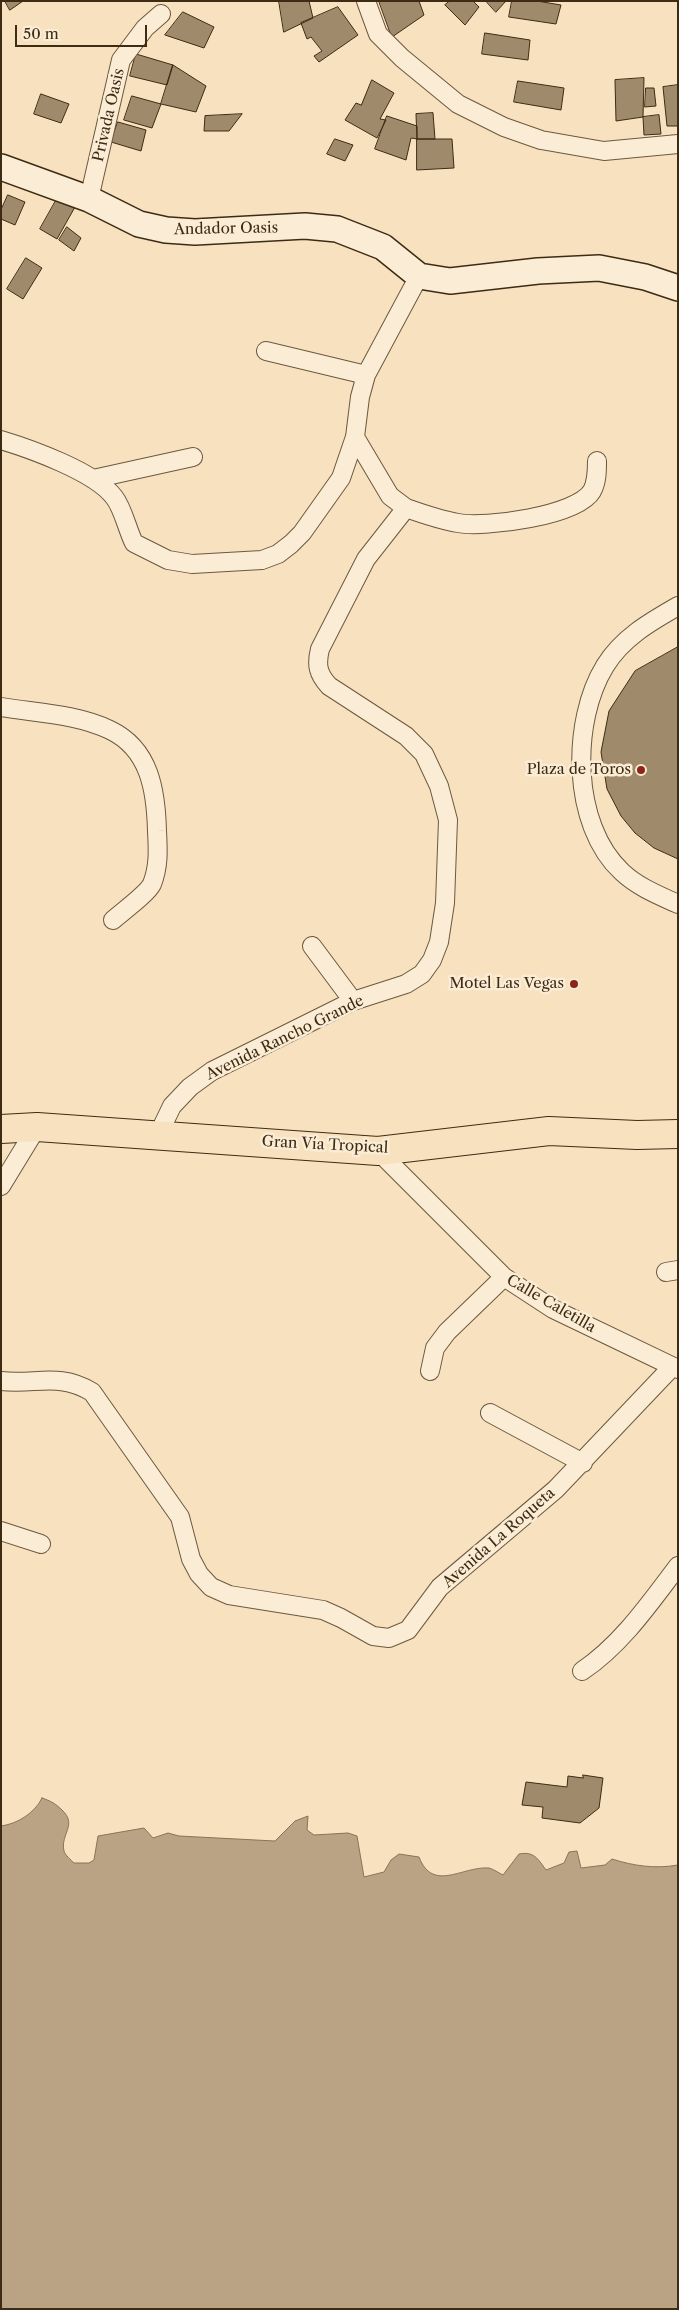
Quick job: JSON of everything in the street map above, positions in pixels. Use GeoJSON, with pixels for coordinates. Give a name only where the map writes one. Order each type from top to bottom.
{"type":"FeatureCollection","features":[{"type":"Feature","properties":{"kind":"main road","name":"Gran Vía Tropical"},"geometry":{"type":"LineString","coordinates":[[1,1129],[37,1127],[378,1151],[549,1131],[637,1135],[678,1134]]}},
{"type":"Feature","properties":{"kind":"street"},"geometry":{"type":"LineString","coordinates":[[366,1],[378,34],[402,58],[458,104],[504,127],[540,140],[604,151],[678,144]]}},
{"type":"Feature","properties":{"kind":"street","name":"Privada Oasis"},"geometry":{"type":"LineString","coordinates":[[89,199],[121,60],[145,28],[161,14]]}},
{"type":"Feature","properties":{"kind":"street","name":"Andador Oasis"},"geometry":{"type":"LineString","coordinates":[[1,167],[89,199],[139,224],[166,230],[195,232],[305,226],[337,229],[383,247],[419,276]]}},
{"type":"Feature","properties":{"kind":"street"},"geometry":{"type":"LineString","coordinates":[[1,440],[33,450],[101,483],[115,498],[134,543],[168,560],[192,564],[262,560],[278,554],[302,533],[341,478],[355,437],[360,398],[366,375],[419,276],[450,281],[538,271],[599,268],[645,277],[678,288]]}},
{"type":"Feature","properties":{"kind":"street"},"geometry":{"type":"LineString","coordinates":[[266,351],[366,375]]}},
{"type":"Feature","properties":{"kind":"street"},"geometry":{"type":"LineString","coordinates":[[355,437],[390,496],[406,508],[459,523],[504,522],[540,516],[576,504],[586,498],[592,490],[596,479],[597,461]]}},
{"type":"Feature","properties":{"kind":"street"},"geometry":{"type":"LineString","coordinates":[[93,479],[193,457]]}},
{"type":"Feature","properties":{"kind":"street","name":"Avenida Rancho Grande"},"geometry":{"type":"LineString","coordinates":[[158,1135],[172,1106],[190,1087],[212,1071],[353,1001],[406,984],[422,974],[432,960],[439,942],[445,903],[448,820],[439,786],[424,754],[406,736],[329,686],[321,677],[317,661],[320,649],[366,559],[406,508]]}},
{"type":"Feature","properties":{"kind":"street"},"geometry":{"type":"LineString","coordinates":[[678,606],[651,622],[623,643],[605,665],[591,694],[583,725],[581,755],[583,785],[589,816],[601,845],[621,871],[650,892],[678,904]]}},
{"type":"Feature","properties":{"kind":"street"},"geometry":{"type":"LineString","coordinates":[[1,707],[84,720],[110,730],[130,743],[145,764],[153,784],[158,864],[151,886],[113,920]]}},
{"type":"Feature","properties":{"kind":"street"},"geometry":{"type":"LineString","coordinates":[[312,946],[353,1001]]}},
{"type":"Feature","properties":{"kind":"street"},"geometry":{"type":"LineString","coordinates":[[1,1186],[10,1158],[37,1127]]}},
{"type":"Feature","properties":{"kind":"street","name":"Calle Caletilla"},"geometry":{"type":"LineString","coordinates":[[378,1151],[504,1277],[553,1308],[675,1368]]}},
{"type":"Feature","properties":{"kind":"street"},"geometry":{"type":"LineString","coordinates":[[430,1371],[435,1348],[447,1332],[504,1277]]}},
{"type":"Feature","properties":{"kind":"street","name":"Avenida La Roqueta"},"geometry":{"type":"LineString","coordinates":[[1,1381],[64,1380],[77,1383],[92,1392],[180,1517],[191,1559],[199,1574],[211,1587],[229,1594],[323,1610],[373,1636],[388,1638],[408,1630],[440,1587],[556,1489],[675,1368]]}},
{"type":"Feature","properties":{"kind":"street"},"geometry":{"type":"LineString","coordinates":[[490,1413],[582,1463]]}},
{"type":"Feature","properties":{"kind":"street"},"geometry":{"type":"LineString","coordinates":[[1,1531],[41,1544]]}},
{"type":"Feature","properties":{"kind":"street"},"geometry":{"type":"LineString","coordinates":[[582,1671],[602,1658],[654,1599],[678,1566]]}},
{"type":"Feature","properties":{"kind":"shaded area"},"geometry":{"type":"Polygon","coordinates":[[[42,1798],[55,1804],[67,1815],[69,1825],[63,1845],[67,1856],[74,1863],[89,1863],[94,1860],[98,1836],[144,1828],[153,1838],[168,1833],[179,1836],[275,1841],[295,1821],[308,1816],[307,1830],[314,1835],[348,1833],[357,1836],[364,1877],[384,1872],[391,1860],[399,1854],[419,1857],[425,1868],[432,1874],[440,1876],[479,1868],[489,1868],[503,1875],[519,1854],[524,1853],[535,1857],[546,1870],[564,1863],[569,1852],[577,1851],[581,1868],[605,1865],[612,1859],[645,1866],[678,1865],[678,2309],[1,2309],[1,1826],[25,1817],[42,1798]]]}},
{"type":"Feature","properties":{"kind":"building"},"geometry":{"type":"Polygon","coordinates":[[[5,1],[23,1],[10,10],[5,1]]]}},
{"type":"Feature","properties":{"kind":"building"},"geometry":{"type":"Polygon","coordinates":[[[279,1],[309,1],[313,18],[284,32],[279,1]]]}},
{"type":"Feature","properties":{"kind":"building"},"geometry":{"type":"Polygon","coordinates":[[[379,1],[419,1],[424,15],[392,37],[379,1]]]}},
{"type":"Feature","properties":{"kind":"building"},"geometry":{"type":"Polygon","coordinates":[[[450,1],[473,1],[479,7],[465,25],[445,5],[450,1]]]}},
{"type":"Feature","properties":{"kind":"building"},"geometry":{"type":"Polygon","coordinates":[[[486,1],[506,1],[496,12],[486,1]]]}},
{"type":"Feature","properties":{"kind":"building"},"geometry":{"type":"Polygon","coordinates":[[[512,1],[537,1],[561,5],[556,24],[509,17],[512,1]]]}},
{"type":"Feature","properties":{"kind":"building"},"geometry":{"type":"Polygon","coordinates":[[[338,7],[358,35],[319,62],[314,56],[322,51],[311,37],[307,39],[301,23],[338,7]]]}},
{"type":"Feature","properties":{"kind":"building"},"geometry":{"type":"Polygon","coordinates":[[[183,12],[214,27],[204,48],[165,35],[183,12]]]}},
{"type":"Feature","properties":{"kind":"building"},"geometry":{"type":"Polygon","coordinates":[[[485,33],[530,40],[528,60],[482,54],[485,33]]]}},
{"type":"Feature","properties":{"kind":"building"},"geometry":{"type":"Polygon","coordinates":[[[136,54],[173,65],[167,85],[130,76],[136,54]]]}},
{"type":"Feature","properties":{"kind":"building"},"geometry":{"type":"Polygon","coordinates":[[[173,65],[206,86],[196,112],[161,104],[173,65]]]}},
{"type":"Feature","properties":{"kind":"building"},"geometry":{"type":"Polygon","coordinates":[[[644,78],[643,117],[616,121],[615,80],[644,78]]]}},
{"type":"Feature","properties":{"kind":"building"},"geometry":{"type":"Polygon","coordinates":[[[372,80],[394,93],[380,119],[386,120],[377,138],[345,120],[356,103],[361,105],[372,80]]]}},
{"type":"Feature","properties":{"kind":"building"},"geometry":{"type":"Polygon","coordinates":[[[518,81],[564,88],[561,110],[514,102],[518,81]]]}},
{"type":"Feature","properties":{"kind":"building"},"geometry":{"type":"Polygon","coordinates":[[[678,85],[678,126],[667,126],[663,87],[678,85]]]}},
{"type":"Feature","properties":{"kind":"building"},"geometry":{"type":"Polygon","coordinates":[[[646,88],[654,88],[656,106],[645,107],[646,88]]]}},
{"type":"Feature","properties":{"kind":"building"},"geometry":{"type":"Polygon","coordinates":[[[41,94],[69,104],[61,123],[34,114],[41,94]]]}},
{"type":"Feature","properties":{"kind":"building"},"geometry":{"type":"Polygon","coordinates":[[[132,96],[161,104],[152,128],[124,120],[132,96]]]}},
{"type":"Feature","properties":{"kind":"building"},"geometry":{"type":"Polygon","coordinates":[[[433,113],[435,139],[417,139],[416,114],[433,113]]]}},
{"type":"Feature","properties":{"kind":"building"},"geometry":{"type":"Polygon","coordinates":[[[242,114],[229,131],[204,131],[205,116],[242,114]]]}},
{"type":"Feature","properties":{"kind":"building"},"geometry":{"type":"Polygon","coordinates":[[[659,115],[661,134],[644,135],[643,117],[659,115]]]}},
{"type":"Feature","properties":{"kind":"building"},"geometry":{"type":"Polygon","coordinates":[[[387,116],[417,126],[417,139],[411,138],[406,160],[375,149],[387,116]]]}},
{"type":"Feature","properties":{"kind":"building"},"geometry":{"type":"Polygon","coordinates":[[[118,122],[146,130],[141,151],[111,142],[118,122]]]}},
{"type":"Feature","properties":{"kind":"building"},"geometry":{"type":"Polygon","coordinates":[[[335,139],[353,145],[345,161],[327,154],[335,139]]]}},
{"type":"Feature","properties":{"kind":"building"},"geometry":{"type":"Polygon","coordinates":[[[417,139],[452,139],[454,168],[417,170],[417,139]]]}},
{"type":"Feature","properties":{"kind":"building"},"geometry":{"type":"Polygon","coordinates":[[[8,195],[25,202],[15,225],[1,219],[1,210],[8,195]]]}},
{"type":"Feature","properties":{"kind":"building"},"geometry":{"type":"Polygon","coordinates":[[[58,197],[75,207],[57,239],[40,229],[58,197]]]}},
{"type":"Feature","properties":{"kind":"building"},"geometry":{"type":"Polygon","coordinates":[[[67,227],[81,238],[74,251],[59,240],[67,227]]]}},
{"type":"Feature","properties":{"kind":"building"},"geometry":{"type":"Polygon","coordinates":[[[26,258],[42,268],[23,299],[7,289],[26,258]]]}},
{"type":"Feature","properties":{"kind":"building","name":"Plaza de Toros"},"geometry":{"type":"Polygon","coordinates":[[[678,647],[678,859],[654,848],[635,833],[621,816],[607,789],[601,752],[609,711],[635,671],[678,647]]]}},
{"type":"Feature","properties":{"kind":"building"},"geometry":{"type":"Polygon","coordinates":[[[583,1775],[603,1778],[599,1808],[580,1823],[542,1818],[543,1807],[522,1805],[526,1782],[567,1787],[568,1776],[583,1778],[583,1775]]]}},
{"type":"Feature","properties":{"kind":"place","name":"Plaza de Toros"},"geometry":{"type":"Point","coordinates":[641,770]}},
{"type":"Feature","properties":{"kind":"place","name":"Motel Las Vegas"},"geometry":{"type":"Point","coordinates":[574,984]}}]}
